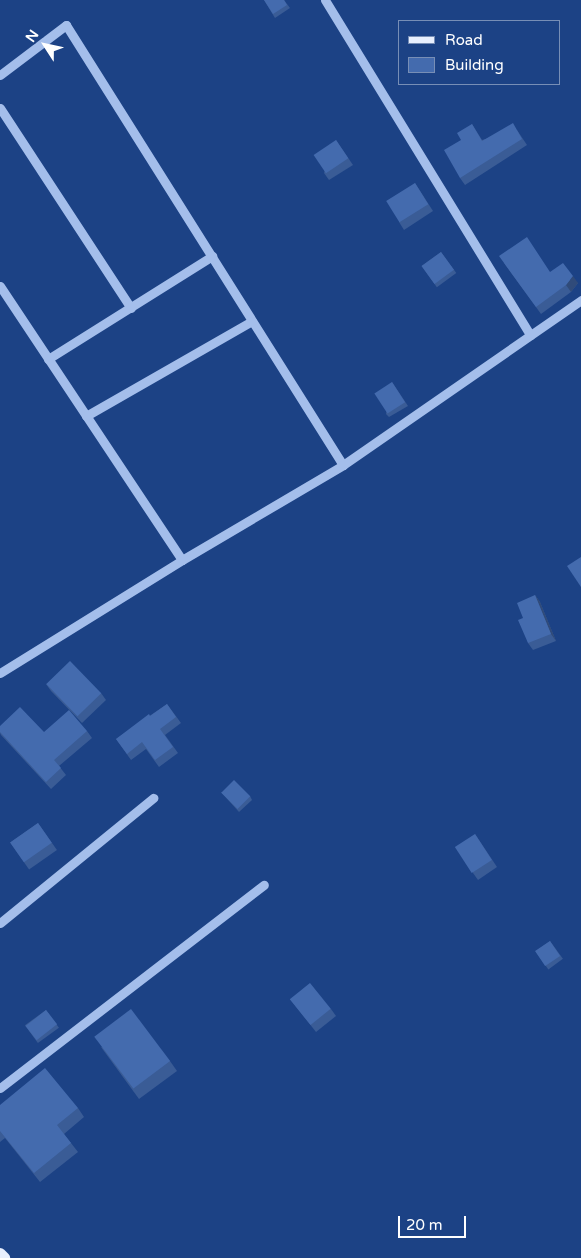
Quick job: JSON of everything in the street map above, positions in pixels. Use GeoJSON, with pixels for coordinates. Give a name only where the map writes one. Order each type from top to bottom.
{"type":"FeatureCollection","features":[{"type":"Feature","properties":{"kind":"main road"},"geometry":{"type":"LineString","coordinates":[[0,1254],[4,1258]]}},
{"type":"Feature","properties":{"kind":"street"},"geometry":{"type":"LineString","coordinates":[[325,0],[530,335]]}},
{"type":"Feature","properties":{"kind":"street"},"geometry":{"type":"LineString","coordinates":[[0,75],[66,25],[343,465]]}},
{"type":"Feature","properties":{"kind":"street"},"geometry":{"type":"LineString","coordinates":[[0,108],[130,308]]}},
{"type":"Feature","properties":{"kind":"street"},"geometry":{"type":"LineString","coordinates":[[48,359],[212,256]]}},
{"type":"Feature","properties":{"kind":"street"},"geometry":{"type":"LineString","coordinates":[[0,286],[182,560]]}},
{"type":"Feature","properties":{"kind":"street"},"geometry":{"type":"LineString","coordinates":[[0,673],[182,560],[343,465],[581,300]]}},
{"type":"Feature","properties":{"kind":"street"},"geometry":{"type":"LineString","coordinates":[[86,416],[252,321]]}},
{"type":"Feature","properties":{"kind":"street"},"geometry":{"type":"LineString","coordinates":[[0,924],[153,798]]}},
{"type":"Feature","properties":{"kind":"street"},"geometry":{"type":"LineString","coordinates":[[0,1088],[264,885]]}},
{"type":"Feature","properties":{"kind":"building"},"geometry":{"type":"Polygon","coordinates":[[[264,0],[284,0],[287,5],[273,14],[264,0]]]}},
{"type":"Feature","properties":{"kind":"building"},"geometry":{"type":"Polygon","coordinates":[[[513,123],[522,139],[460,178],[444,150],[461,140],[457,133],[472,124],[482,141],[513,123]]]}},
{"type":"Feature","properties":{"kind":"building"},"geometry":{"type":"Polygon","coordinates":[[[336,140],[348,158],[326,173],[314,155],[336,140]]]}},
{"type":"Feature","properties":{"kind":"building"},"geometry":{"type":"Polygon","coordinates":[[[415,183],[428,204],[399,222],[386,201],[415,183]]]}},
{"type":"Feature","properties":{"kind":"building"},"geometry":{"type":"Polygon","coordinates":[[[527,237],[550,272],[563,263],[573,276],[566,285],[536,307],[499,256],[527,237]]]}},
{"type":"Feature","properties":{"kind":"building"},"geometry":{"type":"Polygon","coordinates":[[[441,252],[454,270],[435,284],[422,266],[441,252]]]}},
{"type":"Feature","properties":{"kind":"building"},"geometry":{"type":"Polygon","coordinates":[[[392,382],[405,402],[387,414],[374,393],[392,382]]]}},
{"type":"Feature","properties":{"kind":"building"},"geometry":{"type":"Polygon","coordinates":[[[581,557],[581,587],[567,566],[581,557]]]}},
{"type":"Feature","properties":{"kind":"building"},"geometry":{"type":"Polygon","coordinates":[[[535,595],[551,634],[528,643],[518,620],[523,618],[517,603],[535,595]]]}},
{"type":"Feature","properties":{"kind":"building"},"geometry":{"type":"Polygon","coordinates":[[[70,661],[101,693],[78,716],[46,684],[70,661]]]}},
{"type":"Feature","properties":{"kind":"building"},"geometry":{"type":"Polygon","coordinates":[[[167,704],[176,717],[160,729],[173,747],[155,760],[142,742],[127,754],[116,739],[149,714],[150,716],[167,704]]]}},
{"type":"Feature","properties":{"kind":"building"},"geometry":{"type":"Polygon","coordinates":[[[20,707],[44,732],[69,710],[87,731],[54,760],[61,768],[46,782],[0,732],[0,726],[20,707]]]}},
{"type":"Feature","properties":{"kind":"building"},"geometry":{"type":"Polygon","coordinates":[[[234,780],[250,796],[238,809],[221,793],[234,780]]]}},
{"type":"Feature","properties":{"kind":"building"},"geometry":{"type":"Polygon","coordinates":[[[38,823],[52,843],[24,862],[10,843],[38,823]]]}},
{"type":"Feature","properties":{"kind":"building"},"geometry":{"type":"Polygon","coordinates":[[[475,834],[492,860],[472,873],[455,847],[475,834]]]}},
{"type":"Feature","properties":{"kind":"building"},"geometry":{"type":"Polygon","coordinates":[[[550,941],[560,956],[545,966],[535,951],[550,941]]]}},
{"type":"Feature","properties":{"kind":"building"},"geometry":{"type":"Polygon","coordinates":[[[310,983],[331,1009],[311,1025],[290,999],[310,983]]]}},
{"type":"Feature","properties":{"kind":"building"},"geometry":{"type":"Polygon","coordinates":[[[131,1009],[170,1061],[133,1089],[94,1037],[131,1009]]]}},
{"type":"Feature","properties":{"kind":"building"},"geometry":{"type":"Polygon","coordinates":[[[46,1010],[57,1024],[37,1040],[26,1026],[46,1010]]]}},
{"type":"Feature","properties":{"kind":"building"},"geometry":{"type":"Polygon","coordinates":[[[45,1068],[78,1108],[57,1125],[71,1143],[34,1173],[0,1131],[0,1105],[45,1068]]]}}]}
